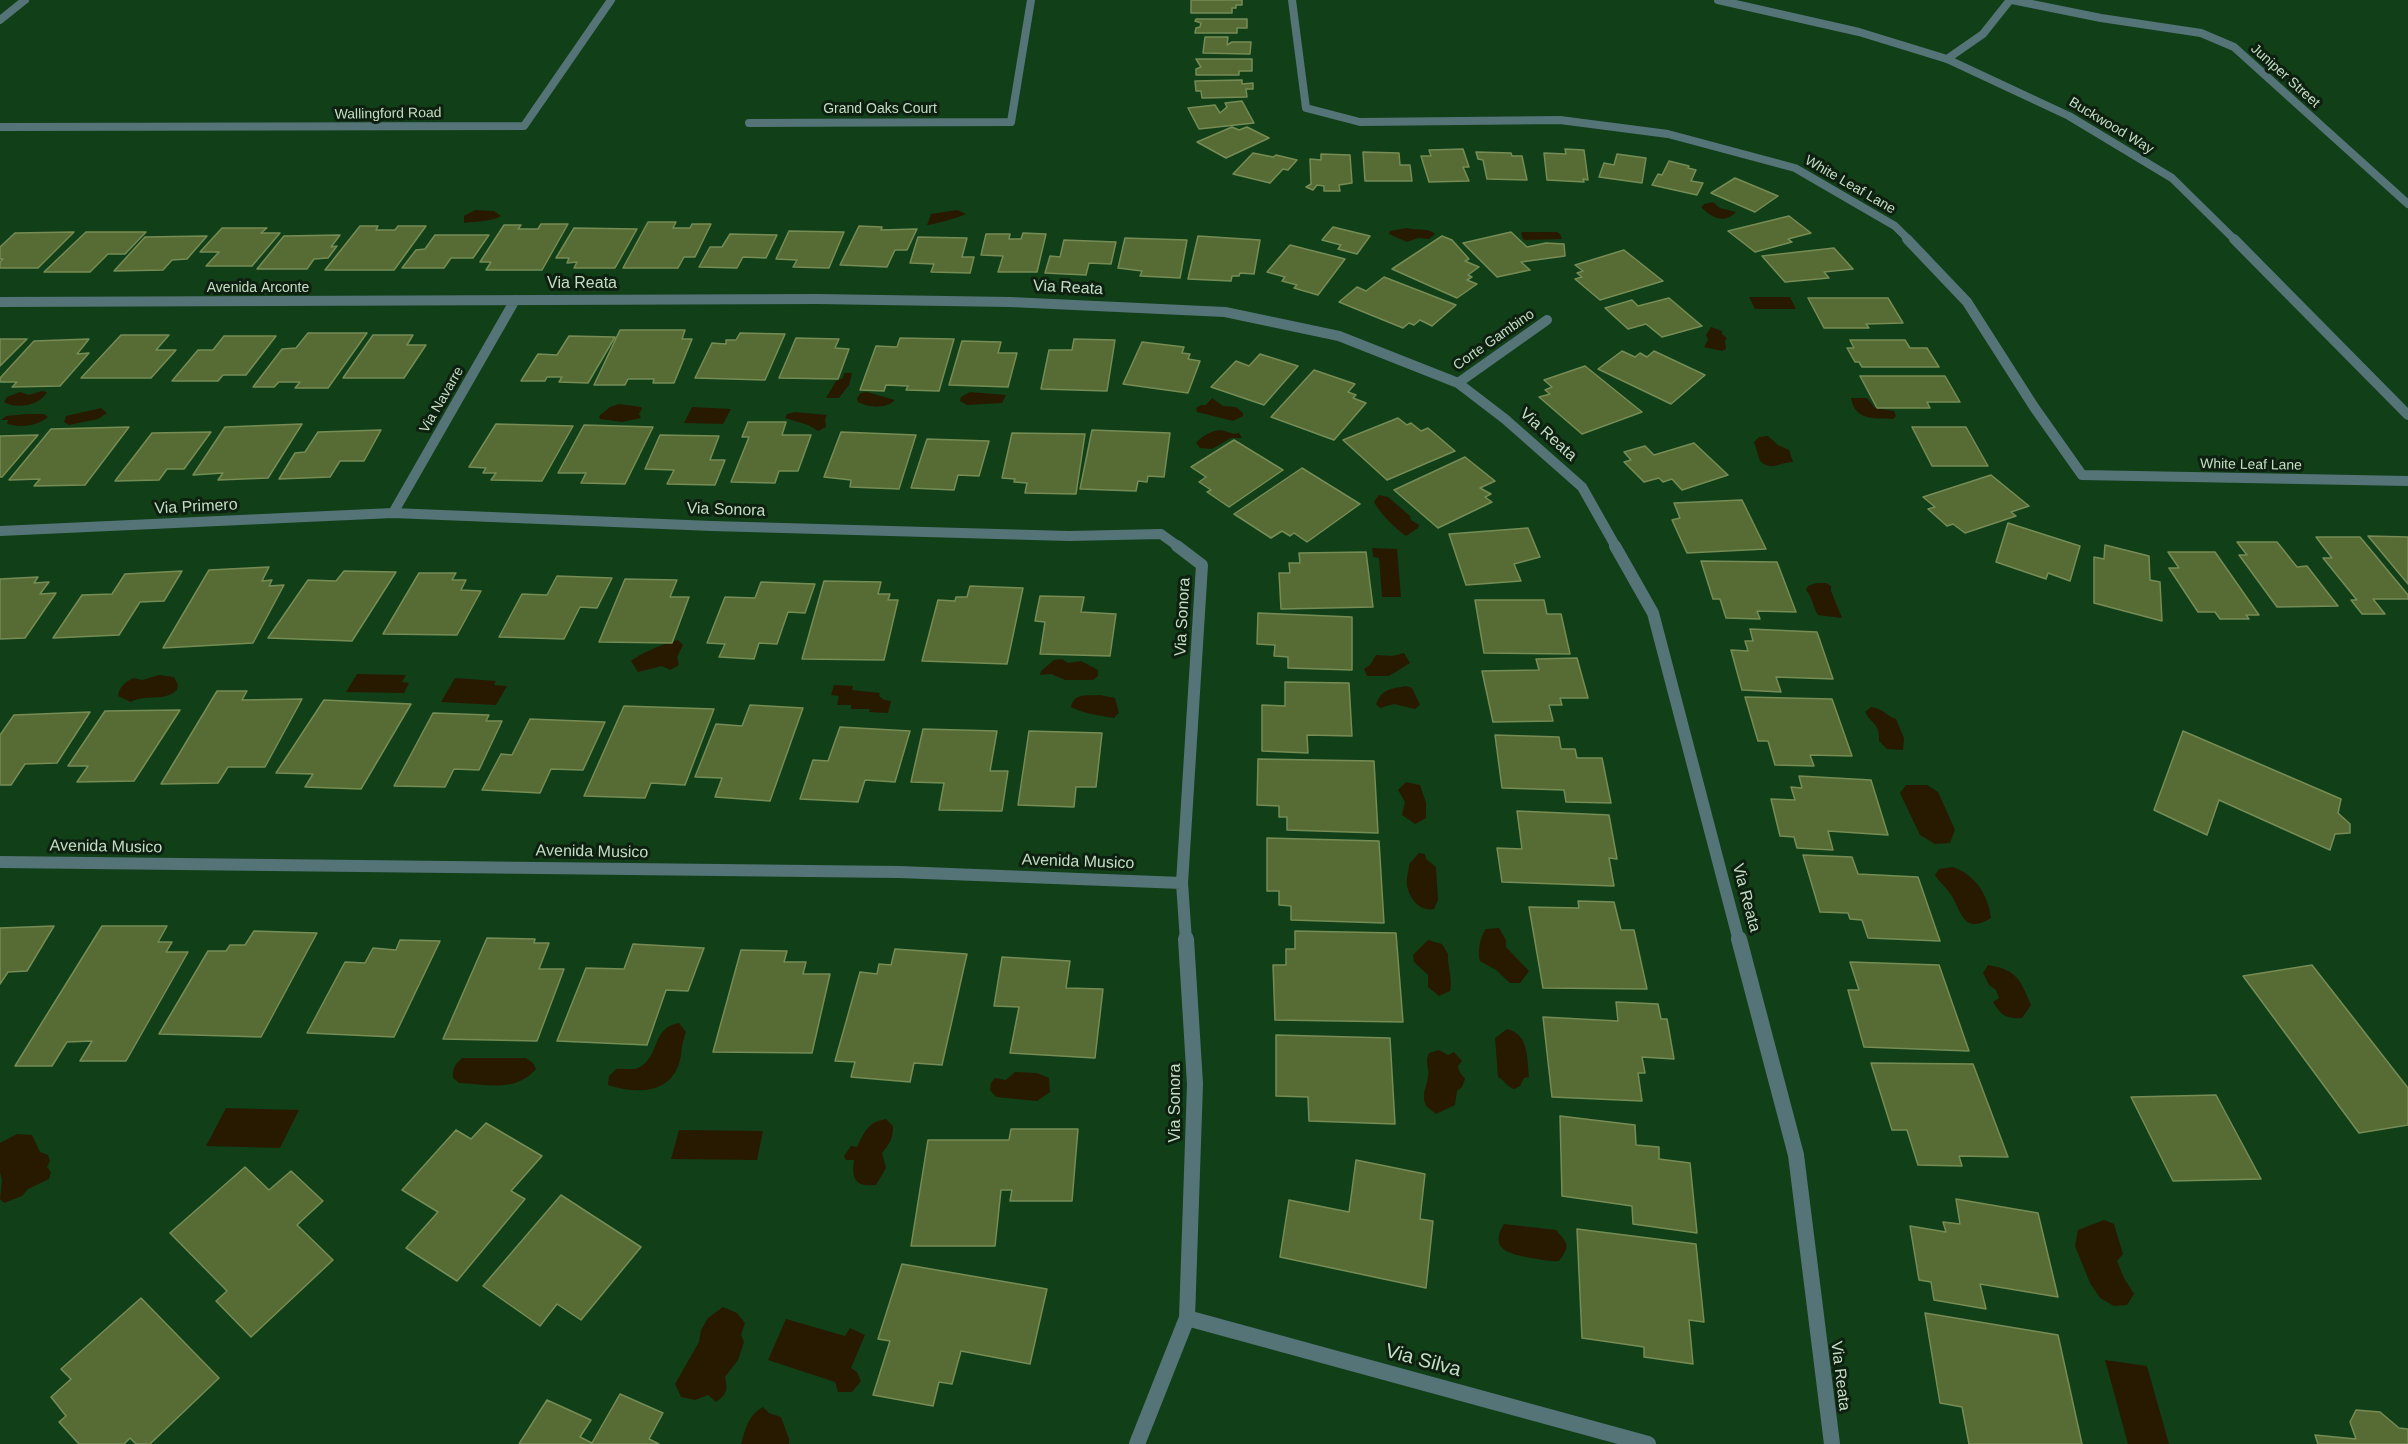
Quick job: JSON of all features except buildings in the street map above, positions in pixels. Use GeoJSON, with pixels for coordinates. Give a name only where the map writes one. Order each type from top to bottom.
{"type":"FeatureCollection","features":[{"type":"Feature","properties":{"kind":"street"},"geometry":{"type":"LineString","coordinates":[[0,20],[25,0]]}},
{"type":"Feature","properties":{"kind":"street","name":"Wallingford Road"},"geometry":{"type":"LineString","coordinates":[[0,127],[524,126],[611,0]]}},
{"type":"Feature","properties":{"kind":"street","name":"Grand Oaks Court"},"geometry":{"type":"LineString","coordinates":[[749,123],[1011,122],[1031,0]]}},
{"type":"Feature","properties":{"kind":"street","name":"White Leaf Lane"},"geometry":{"type":"LineString","coordinates":[[1292,0],[1306,108],[1360,122],[1560,120],[1668,134],[1795,168],[1895,226],[1966,302],[2034,408],[2082,475],[2408,481]]}},
{"type":"Feature","properties":{"kind":"street","name":"Buckwood Way"},"geometry":{"type":"LineString","coordinates":[[1718,0],[1859,32],[1947,58],[2069,116],[2172,178],[2316,320],[2408,415]]}},
{"type":"Feature","properties":{"kind":"street"},"geometry":{"type":"LineString","coordinates":[[1947,58],[1977,41],[2011,0]]}},
{"type":"Feature","properties":{"kind":"street","name":"Juniper Street"},"geometry":{"type":"LineString","coordinates":[[2011,0],[2101,18],[2201,33],[2234,47],[2408,204]]}},
{"type":"Feature","properties":{"kind":"street","name":"Via Reata"},"geometry":{"type":"LineString","coordinates":[[515,300],[817,299],[1010,302],[1225,312],[1339,336],[1458,383],[1505,419],[1582,487],[1653,613],[1796,1155],[1832,1444]]}},
{"type":"Feature","properties":{"kind":"street","name":"Avenida Arconte"},"geometry":{"type":"LineString","coordinates":[[0,302],[515,300]]}},
{"type":"Feature","properties":{"kind":"street","name":"Via Navarre"},"geometry":{"type":"LineString","coordinates":[[393,513],[515,300]]}},
{"type":"Feature","properties":{"kind":"street","name":"Corte Gambino"},"geometry":{"type":"LineString","coordinates":[[1458,383],[1547,320]]}},
{"type":"Feature","properties":{"kind":"street","name":"Via Primero"},"geometry":{"type":"LineString","coordinates":[[0,531],[393,513]]}},
{"type":"Feature","properties":{"kind":"street","name":"Via Sonora"},"geometry":{"type":"LineString","coordinates":[[393,513],[712,526],[1069,536],[1161,534],[1202,565],[1182,883],[1195,1084],[1187,1318],[1137,1444]]}},
{"type":"Feature","properties":{"kind":"street","name":"Avenida Musico"},"geometry":{"type":"LineString","coordinates":[[0,862],[899,872],[1182,883]]}},
{"type":"Feature","properties":{"kind":"street","name":"Via Silva"},"geometry":{"type":"LineString","coordinates":[[1187,1318],[1648,1444]]}},
{"type":"Feature","properties":{"kind":"shaded area"},"geometry":{"type":"Polygon","coordinates":[[[1713,202],[1720,208],[1736,212],[1726,218],[1717,218],[1701,207],[1713,202]]]}},
{"type":"Feature","properties":{"kind":"shaded area"},"geometry":{"type":"Polygon","coordinates":[[[475,210],[494,211],[501,216],[464,223],[464,216],[475,210]]]}},
{"type":"Feature","properties":{"kind":"shaded area"},"geometry":{"type":"Polygon","coordinates":[[[957,210],[966,214],[927,225],[931,214],[957,210]]]}},
{"type":"Feature","properties":{"kind":"shaded area"},"geometry":{"type":"Polygon","coordinates":[[[1407,228],[1435,234],[1429,239],[1418,238],[1407,242],[1389,234],[1390,231],[1407,228]]]}},
{"type":"Feature","properties":{"kind":"shaded area"},"geometry":{"type":"Polygon","coordinates":[[[1557,232],[1562,239],[1526,240],[1523,239],[1521,233],[1557,232]]]}},
{"type":"Feature","properties":{"kind":"shaded area"},"geometry":{"type":"Polygon","coordinates":[[[1749,297],[1790,297],[1796,309],[1755,309],[1749,297]]]}},
{"type":"Feature","properties":{"kind":"shaded area"},"geometry":{"type":"Polygon","coordinates":[[[1711,327],[1722,331],[1727,338],[1726,349],[1722,351],[1704,347],[1708,340],[1706,335],[1711,327]]]}},
{"type":"Feature","properties":{"kind":"shaded area"},"geometry":{"type":"Polygon","coordinates":[[[844,373],[852,373],[849,385],[839,398],[826,398],[836,381],[843,378],[844,373]]]}},
{"type":"Feature","properties":{"kind":"shaded area"},"geometry":{"type":"Polygon","coordinates":[[[42,391],[47,392],[39,400],[28,405],[15,406],[4,402],[7,397],[20,392],[29,395],[42,391]]]}},
{"type":"Feature","properties":{"kind":"shaded area"},"geometry":{"type":"Polygon","coordinates":[[[867,392],[895,400],[878,407],[858,402],[857,398],[861,393],[867,392]]]}},
{"type":"Feature","properties":{"kind":"shaded area"},"geometry":{"type":"Polygon","coordinates":[[[970,392],[1006,395],[1002,403],[967,405],[960,401],[961,397],[970,392]]]}},
{"type":"Feature","properties":{"kind":"shaded area"},"geometry":{"type":"Polygon","coordinates":[[[1212,398],[1223,406],[1236,407],[1243,413],[1243,416],[1233,421],[1197,412],[1196,408],[1206,405],[1212,398]]]}},
{"type":"Feature","properties":{"kind":"shaded area"},"geometry":{"type":"Polygon","coordinates":[[[1851,398],[1867,398],[1875,408],[1894,411],[1896,416],[1893,419],[1866,417],[1857,411],[1851,398]]]}},
{"type":"Feature","properties":{"kind":"shaded area"},"geometry":{"type":"Polygon","coordinates":[[[619,404],[641,407],[639,414],[641,418],[622,422],[600,419],[599,416],[610,407],[619,404]]]}},
{"type":"Feature","properties":{"kind":"shaded area"},"geometry":{"type":"Polygon","coordinates":[[[692,407],[731,409],[723,424],[684,423],[692,407]]]}},
{"type":"Feature","properties":{"kind":"shaded area"},"geometry":{"type":"Polygon","coordinates":[[[101,408],[107,413],[98,419],[69,425],[64,422],[66,416],[101,408]]]}},
{"type":"Feature","properties":{"kind":"shaded area"},"geometry":{"type":"Polygon","coordinates":[[[795,412],[827,415],[826,427],[818,431],[808,425],[785,418],[787,414],[795,412]]]}},
{"type":"Feature","properties":{"kind":"shaded area"},"geometry":{"type":"Polygon","coordinates":[[[44,414],[48,417],[34,424],[23,426],[7,424],[8,420],[1,420],[6,416],[44,414]]]}},
{"type":"Feature","properties":{"kind":"shaded area"},"geometry":{"type":"Polygon","coordinates":[[[1221,430],[1234,434],[1239,433],[1242,438],[1231,438],[1212,449],[1200,448],[1196,443],[1207,434],[1221,430]]]}},
{"type":"Feature","properties":{"kind":"shaded area"},"geometry":{"type":"Polygon","coordinates":[[[1768,436],[1778,445],[1789,450],[1793,462],[1768,466],[1760,461],[1754,442],[1759,437],[1768,436]]]}},
{"type":"Feature","properties":{"kind":"shaded area"},"geometry":{"type":"Polygon","coordinates":[[[1379,495],[1388,497],[1419,525],[1418,528],[1406,536],[1397,529],[1374,502],[1379,495]]]}},
{"type":"Feature","properties":{"kind":"shaded area"},"geometry":{"type":"Polygon","coordinates":[[[1372,548],[1397,549],[1401,597],[1382,597],[1379,558],[1373,557],[1372,548]]]}},
{"type":"Feature","properties":{"kind":"shaded area"},"geometry":{"type":"Polygon","coordinates":[[[1826,583],[1831,586],[1842,618],[1818,615],[1806,590],[1808,586],[1826,583]]]}},
{"type":"Feature","properties":{"kind":"shaded area"},"geometry":{"type":"Polygon","coordinates":[[[678,640],[683,645],[677,657],[679,665],[670,670],[662,666],[638,672],[631,661],[653,649],[678,640]]]}},
{"type":"Feature","properties":{"kind":"shaded area"},"geometry":{"type":"Polygon","coordinates":[[[1404,653],[1410,663],[1389,676],[1367,676],[1364,669],[1370,665],[1376,655],[1392,656],[1404,653]]]}},
{"type":"Feature","properties":{"kind":"shaded area"},"geometry":{"type":"Polygon","coordinates":[[[1062,659],[1068,663],[1081,661],[1098,670],[1098,676],[1093,680],[1065,680],[1051,674],[1040,675],[1041,671],[1054,660],[1062,659]]]}},
{"type":"Feature","properties":{"kind":"shaded area"},"geometry":{"type":"Polygon","coordinates":[[[357,674],[406,675],[402,682],[409,683],[404,693],[346,692],[357,674]]]}},
{"type":"Feature","properties":{"kind":"shaded area"},"geometry":{"type":"Polygon","coordinates":[[[159,675],[174,677],[178,685],[177,690],[166,696],[137,699],[131,702],[118,696],[121,687],[131,679],[142,680],[159,675]]]}},
{"type":"Feature","properties":{"kind":"shaded area"},"geometry":{"type":"Polygon","coordinates":[[[455,678],[496,681],[494,685],[507,686],[496,705],[441,702],[455,678]]]}},
{"type":"Feature","properties":{"kind":"shaded area"},"geometry":{"type":"Polygon","coordinates":[[[834,685],[853,686],[852,690],[880,693],[879,696],[884,700],[891,701],[888,713],[869,712],[870,709],[851,709],[851,705],[837,705],[839,696],[831,695],[834,685]]]}},
{"type":"Feature","properties":{"kind":"shaded area"},"geometry":{"type":"Polygon","coordinates":[[[1406,686],[1412,688],[1420,705],[1415,709],[1394,704],[1380,708],[1376,704],[1384,692],[1406,686]]]}},
{"type":"Feature","properties":{"kind":"shaded area"},"geometry":{"type":"Polygon","coordinates":[[[1100,695],[1115,698],[1119,713],[1114,718],[1086,713],[1071,707],[1078,697],[1100,695]]]}},
{"type":"Feature","properties":{"kind":"shaded area"},"geometry":{"type":"Polygon","coordinates":[[[1871,707],[1896,719],[1904,738],[1903,750],[1887,749],[1879,741],[1877,727],[1865,712],[1871,707]]]}},
{"type":"Feature","properties":{"kind":"shaded area"},"geometry":{"type":"Polygon","coordinates":[[[1406,782],[1420,785],[1426,803],[1426,818],[1415,824],[1402,815],[1405,802],[1398,790],[1406,782]]]}},
{"type":"Feature","properties":{"kind":"shaded area"},"geometry":{"type":"Polygon","coordinates":[[[1906,785],[1927,785],[1938,792],[1955,830],[1950,843],[1935,844],[1920,835],[1900,793],[1906,785]]]}},
{"type":"Feature","properties":{"kind":"shaded area"},"geometry":{"type":"Polygon","coordinates":[[[1419,853],[1425,854],[1426,859],[1436,867],[1438,900],[1434,909],[1419,906],[1412,899],[1408,890],[1409,864],[1419,853]]]}},
{"type":"Feature","properties":{"kind":"shaded area"},"geometry":{"type":"Polygon","coordinates":[[[1953,867],[1968,875],[1979,886],[1987,901],[1991,918],[1971,924],[1963,917],[1951,895],[1935,875],[1939,869],[1953,867]]]}},
{"type":"Feature","properties":{"kind":"shaded area"},"geometry":{"type":"Polygon","coordinates":[[[1499,928],[1506,940],[1506,947],[1529,971],[1520,983],[1510,983],[1496,970],[1480,961],[1479,949],[1484,932],[1486,929],[1499,928]]]}},
{"type":"Feature","properties":{"kind":"shaded area"},"geometry":{"type":"Polygon","coordinates":[[[1428,940],[1442,944],[1448,954],[1450,991],[1439,996],[1428,987],[1428,975],[1414,962],[1413,955],[1428,940]]]}},
{"type":"Feature","properties":{"kind":"shaded area"},"geometry":{"type":"Polygon","coordinates":[[[1988,965],[2011,973],[2024,988],[2031,1005],[2022,1018],[2005,1016],[1996,1007],[1993,1002],[1999,998],[1996,990],[1989,985],[1983,973],[1988,965]]]}},
{"type":"Feature","properties":{"kind":"shaded area"},"geometry":{"type":"Polygon","coordinates":[[[679,1023],[686,1032],[677,1068],[671,1078],[654,1088],[643,1090],[608,1085],[609,1076],[616,1069],[637,1068],[647,1062],[664,1030],[679,1023]]]}},
{"type":"Feature","properties":{"kind":"shaded area"},"geometry":{"type":"Polygon","coordinates":[[[1507,1029],[1523,1041],[1527,1055],[1529,1077],[1524,1078],[1520,1086],[1514,1089],[1498,1077],[1495,1038],[1507,1029]]]}},
{"type":"Feature","properties":{"kind":"shaded area"},"geometry":{"type":"Polygon","coordinates":[[[1439,1050],[1448,1055],[1454,1052],[1462,1061],[1458,1066],[1465,1079],[1462,1087],[1457,1091],[1455,1105],[1436,1114],[1426,1106],[1424,1095],[1429,1053],[1439,1050]]]}},
{"type":"Feature","properties":{"kind":"shaded area"},"geometry":{"type":"Polygon","coordinates":[[[462,1058],[526,1058],[533,1063],[536,1069],[528,1077],[510,1084],[459,1083],[453,1078],[453,1072],[462,1058]]]}},
{"type":"Feature","properties":{"kind":"shaded area"},"geometry":{"type":"Polygon","coordinates":[[[1015,1072],[1037,1073],[1049,1078],[1050,1092],[1037,1101],[996,1097],[990,1090],[991,1083],[995,1078],[1006,1080],[1015,1072]]]}},
{"type":"Feature","properties":{"kind":"shaded area"},"geometry":{"type":"Polygon","coordinates":[[[226,1108],[299,1110],[280,1148],[206,1146],[226,1108]]]}},
{"type":"Feature","properties":{"kind":"shaded area"},"geometry":{"type":"Polygon","coordinates":[[[886,1119],[893,1126],[891,1141],[882,1153],[886,1168],[876,1185],[864,1185],[856,1181],[854,1177],[854,1160],[846,1160],[844,1156],[851,1146],[857,1147],[871,1125],[886,1119]]]}},
{"type":"Feature","properties":{"kind":"shaded area"},"geometry":{"type":"Polygon","coordinates":[[[679,1130],[763,1131],[757,1160],[671,1159],[679,1130]]]}},
{"type":"Feature","properties":{"kind":"shaded area"},"geometry":{"type":"Polygon","coordinates":[[[17,1134],[32,1135],[40,1152],[48,1155],[50,1161],[47,1167],[51,1172],[49,1179],[28,1189],[22,1196],[4,1203],[0,1199],[2,1181],[0,1143],[17,1134]]]}},
{"type":"Feature","properties":{"kind":"shaded area"},"geometry":{"type":"Polygon","coordinates":[[[2104,1220],[2114,1224],[2123,1254],[2117,1261],[2134,1294],[2127,1305],[2114,1306],[2100,1298],[2090,1283],[2075,1246],[2078,1230],[2104,1220]]]}},
{"type":"Feature","properties":{"kind":"shaded area"},"geometry":{"type":"Polygon","coordinates":[[[1504,1224],[1556,1230],[1566,1242],[1565,1252],[1559,1261],[1548,1261],[1509,1252],[1500,1245],[1499,1240],[1504,1224]]]}},
{"type":"Feature","properties":{"kind":"shaded area"},"geometry":{"type":"Polygon","coordinates":[[[723,1307],[737,1313],[745,1323],[741,1335],[744,1342],[738,1360],[725,1377],[724,1394],[716,1402],[708,1395],[695,1400],[681,1397],[675,1384],[699,1342],[701,1330],[708,1318],[723,1307]]]}},
{"type":"Feature","properties":{"kind":"shaded area"},"geometry":{"type":"Polygon","coordinates":[[[786,1319],[845,1336],[850,1328],[865,1335],[851,1368],[857,1372],[861,1381],[852,1392],[838,1392],[835,1382],[768,1360],[786,1319]]]}},
{"type":"Feature","properties":{"kind":"shaded area"},"geometry":{"type":"Polygon","coordinates":[[[2105,1360],[2147,1366],[2169,1444],[2128,1444],[2105,1360]]]}},
{"type":"Feature","properties":{"kind":"shaded area"},"geometry":{"type":"Polygon","coordinates":[[[763,1407],[769,1413],[781,1417],[789,1444],[741,1444],[750,1419],[763,1407]]]}}]}
